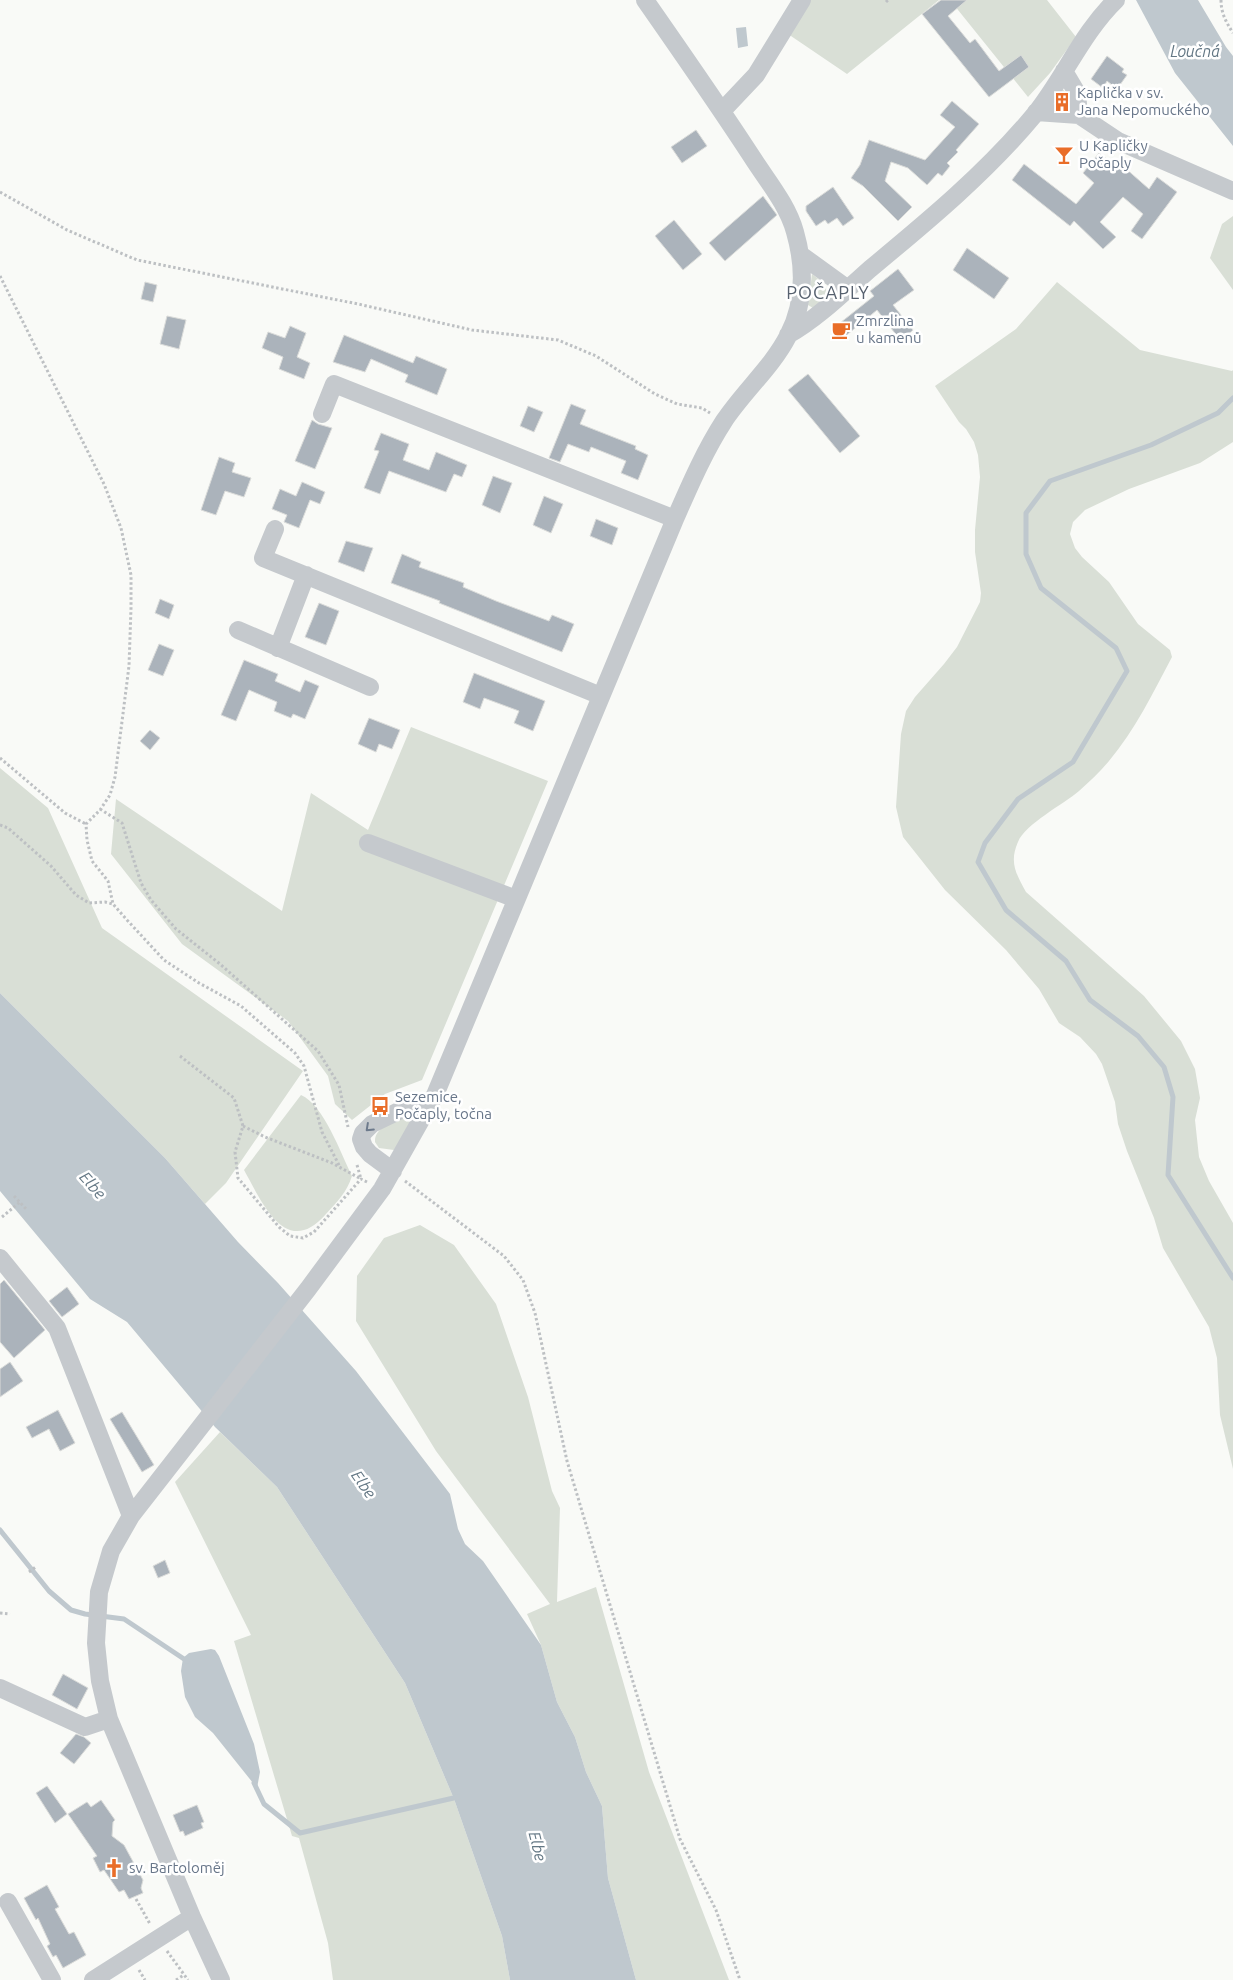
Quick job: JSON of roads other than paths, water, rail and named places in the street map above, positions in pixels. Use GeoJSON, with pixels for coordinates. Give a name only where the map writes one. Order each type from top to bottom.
{"type":"FeatureCollection","features":[{"type":"Feature","properties":{"kind":"street"},"geometry":{"type":"LineString","coordinates":[[221,1980],[192,1917],[109,1719],[100,1681],[96,1643],[99,1592],[110,1551],[131,1516],[308,1289],[382,1189],[393,1171],[429,1105],[675,519],[703,457],[724,421],[778,353],[788,335],[800,302],[802,279],[801,255],[794,230],[783,205],[722,111],[645,0]]}},
{"type":"Feature","properties":{"kind":"street"},"geometry":{"type":"LineString","coordinates":[[722,111],[756,75],[802,0]]}},
{"type":"Feature","properties":{"kind":"street"},"geometry":{"type":"LineString","coordinates":[[788,335],[806,325],[977,176],[1006,148],[1036,112],[1080,44],[1116,0]]}},
{"type":"Feature","properties":{"kind":"street"},"geometry":{"type":"LineString","coordinates":[[1064,71],[1077,93],[1080,115]]}},
{"type":"Feature","properties":{"kind":"street"},"geometry":{"type":"LineString","coordinates":[[1036,112],[1080,115],[1118,141],[1233,192]]}},
{"type":"Feature","properties":{"kind":"street"},"geometry":{"type":"LineString","coordinates":[[801,255],[848,288]]}},
{"type":"Feature","properties":{"kind":"street"},"geometry":{"type":"LineString","coordinates":[[322,414],[334,384],[675,519]]}},
{"type":"Feature","properties":{"kind":"street"},"geometry":{"type":"LineString","coordinates":[[275,529],[263,558],[601,696]]}},
{"type":"Feature","properties":{"kind":"street"},"geometry":{"type":"LineString","coordinates":[[278,648],[306,575]]}},
{"type":"Feature","properties":{"kind":"street"},"geometry":{"type":"LineString","coordinates":[[238,630],[370,687]]}},
{"type":"Feature","properties":{"kind":"street"},"geometry":{"type":"LineString","coordinates":[[368,843],[516,899]]}},
{"type":"Feature","properties":{"kind":"street"},"geometry":{"type":"LineString","coordinates":[[393,1171],[364,1148],[363,1133],[372,1124],[405,1108],[429,1105]]}},
{"type":"Feature","properties":{"kind":"street"},"geometry":{"type":"LineString","coordinates":[[0,1258],[57,1328],[131,1516]]}},
{"type":"Feature","properties":{"kind":"street"},"geometry":{"type":"LineString","coordinates":[[0,1688],[85,1727],[109,1719]]}},
{"type":"Feature","properties":{"kind":"street"},"geometry":{"type":"LineString","coordinates":[[8,1902],[52,1980]]}},
{"type":"Feature","properties":{"kind":"street"},"geometry":{"type":"LineString","coordinates":[[93,1980],[192,1917]]}},
{"type":"Feature","properties":{"kind":"water","name":"Loučná"},"geometry":{"type":"Polygon","coordinates":[[[1136,0],[1198,0],[1233,56],[1233,146],[1175,73],[1136,0]]]}},
{"type":"Feature","properties":{"kind":"water"},"geometry":{"type":"Polygon","coordinates":[[[746,27],[748,46],[738,48],[736,28],[746,27]]]}},
{"type":"Feature","properties":{"kind":"water","name":"Elbe"},"geometry":{"type":"Polygon","coordinates":[[[0,993],[165,1158],[238,1242],[278,1283],[356,1371],[450,1494],[458,1529],[465,1544],[483,1561],[541,1645],[557,1702],[575,1737],[586,1772],[602,1806],[608,1878],[636,1980],[510,1980],[502,1936],[454,1799],[405,1683],[277,1487],[215,1427],[127,1322],[90,1299],[0,1191],[0,993]]]}},
{"type":"Feature","properties":{"kind":"water"},"geometry":{"type":"Polygon","coordinates":[[[215,1650],[219,1656],[254,1744],[260,1772],[257,1788],[213,1733],[195,1717],[185,1697],[181,1671],[183,1658],[189,1653],[215,1650]]]}},
{"type":"Feature","properties":{"kind":"waterway"},"geometry":{"type":"LineString","coordinates":[[1233,398],[1218,413],[1151,445],[1050,481],[1026,513],[1026,554],[1041,588],[1116,648],[1127,671],[1073,762],[1018,799],[985,843],[978,862],[1006,910],[1066,961],[1090,1000],[1138,1036],[1164,1067],[1173,1097],[1168,1175],[1233,1278]]}},
{"type":"Feature","properties":{"kind":"waterway"},"geometry":{"type":"LineString","coordinates":[[0,1530],[49,1591],[71,1610],[85,1614],[124,1619],[187,1661]]}},
{"type":"Feature","properties":{"kind":"waterway"},"geometry":{"type":"LineString","coordinates":[[254,1783],[264,1804],[300,1833],[458,1797]]}},
{"type":"Feature","properties":{"kind":"place","name":"Kaplička v sv. Jana Nepomuckého"},"geometry":{"type":"Point","coordinates":[1062,102]}},
{"type":"Feature","properties":{"kind":"place","name":"U Kapličky Počaply"},"geometry":{"type":"Point","coordinates":[1064,155]}},
{"type":"Feature","properties":{"kind":"place","name":"Zmrzlina u kamenů"},"geometry":{"type":"Point","coordinates":[841,330]}},
{"type":"Feature","properties":{"kind":"place","name":"Sezemice, Počaply, točna"},"geometry":{"type":"Point","coordinates":[380,1106]}},
{"type":"Feature","properties":{"kind":"place","name":"sv. Bartoloměj"},"geometry":{"type":"Point","coordinates":[114,1868]}},
{"type":"Feature","properties":{"kind":"district","name":"POČAPLY"},"geometry":{"type":"Point","coordinates":[828,293]}}]}
